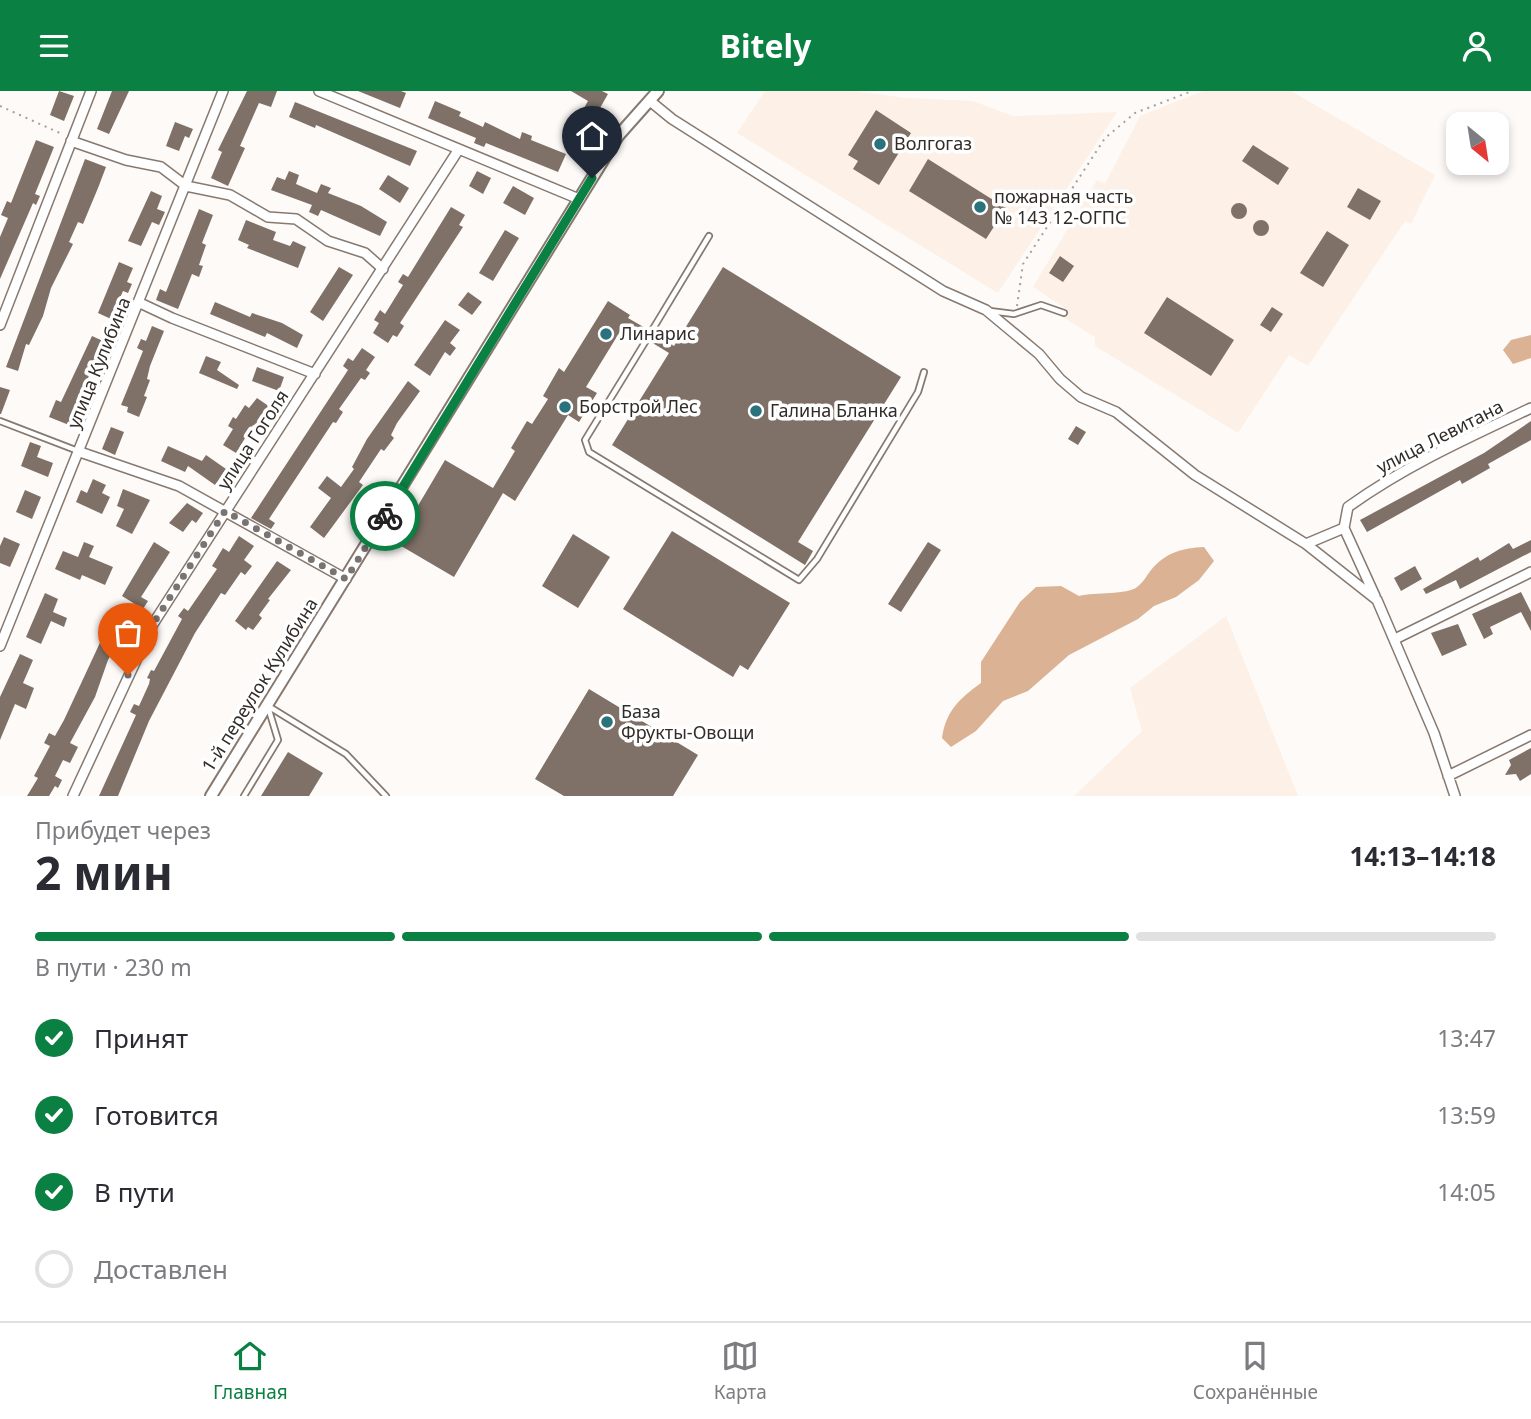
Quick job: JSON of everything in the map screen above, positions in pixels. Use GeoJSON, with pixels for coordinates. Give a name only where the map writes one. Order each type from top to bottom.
{"type":"FeatureCollection","features":[{"type":"Feature","properties":{"kind":"street"},"geometry":{"type":"LineString","coordinates":[[0,325],[91,91]]}},
{"type":"Feature","properties":{"kind":"street","name":"улица Кулибина"},"geometry":{"type":"LineString","coordinates":[[0,646],[223,91]]}},
{"type":"Feature","properties":{"kind":"street"},"geometry":{"type":"LineString","coordinates":[[319,91],[579,199]]}},
{"type":"Feature","properties":{"kind":"street","name":"1-й переулок Кулибина"},"geometry":{"type":"LineString","coordinates":[[211,796],[623,129],[658,91]]}},
{"type":"Feature","properties":{"kind":"street"},"geometry":{"type":"LineString","coordinates":[[650,101],[672,119],[931,284],[986,310],[1039,354],[1060,379],[1081,397],[1116,412],[1195,475],[1306,544],[1377,600]]}},
{"type":"Feature","properties":{"kind":"street"},"geometry":{"type":"LineString","coordinates":[[71,141],[126,160],[161,167],[186,186],[230,195],[268,217],[296,219],[328,241],[365,253],[383,269]]}},
{"type":"Feature","properties":{"kind":"street","name":"улица Гоголя"},"geometry":{"type":"LineString","coordinates":[[73,796],[139,651],[225,511],[459,149]]}},
{"type":"Feature","properties":{"kind":"street"},"geometry":{"type":"LineString","coordinates":[[140,303],[315,374]]}},
{"type":"Feature","properties":{"kind":"street","name":"улица Левитана"},"geometry":{"type":"LineString","coordinates":[[1344,528],[1348,507],[1370,491],[1447,447],[1531,408]]}},
{"type":"Feature","properties":{"kind":"street"},"geometry":{"type":"LineString","coordinates":[[80,452],[179,487],[346,579]]}},
{"type":"Feature","properties":{"kind":"street"},"geometry":{"type":"LineString","coordinates":[[1306,544],[1344,528],[1395,639],[1455,796]]}},
{"type":"Feature","properties":{"kind":"street"},"geometry":{"type":"LineString","coordinates":[[1395,639],[1531,572]]}},
{"type":"Feature","properties":{"kind":"street"},"geometry":{"type":"LineString","coordinates":[[1448,776],[1531,736]]}},
{"type":"Feature","properties":{"kind":"lane"},"geometry":{"type":"LineString","coordinates":[[651,332],[709,236]]}},
{"type":"Feature","properties":{"kind":"lane"},"geometry":{"type":"LineString","coordinates":[[986,310],[1014,314],[1041,306],[1064,313]]}},
{"type":"Feature","properties":{"kind":"lane"},"geometry":{"type":"LineString","coordinates":[[647,339],[586,440],[589,452],[799,580],[817,559],[911,404],[924,372]]}},
{"type":"Feature","properties":{"kind":"lane"},"geometry":{"type":"LineString","coordinates":[[0,421],[80,452]]}},
{"type":"Feature","properties":{"kind":"lane"},"geometry":{"type":"LineString","coordinates":[[244,796],[278,740],[267,706]]}},
{"type":"Feature","properties":{"kind":"lane"},"geometry":{"type":"LineString","coordinates":[[267,706],[346,754],[386,796]]}},
{"type":"Feature","properties":{"kind":"path"},"geometry":{"type":"LineString","coordinates":[[1014,314],[1021,294],[1023,264],[1105,138],[1135,113],[1192,91]]}},
{"type":"Feature","properties":{"kind":"path"},"geometry":{"type":"LineString","coordinates":[[0,106],[56,129],[71,141]]}},
{"type":"Feature","properties":{"kind":"shaded area"},"geometry":{"type":"Polygon","coordinates":[[[765,91],[853,91],[906,98],[973,101],[1013,116],[1117,112],[998,293],[737,133],[765,91]]]}},
{"type":"Feature","properties":{"kind":"shaded area"},"geometry":{"type":"Polygon","coordinates":[[[1203,91],[1291,91],[1435,175],[1411,224],[1405,221],[1308,366],[1289,355],[1238,433],[1095,346],[1095,337],[1061,316],[1066,309],[1033,287],[1097,180],[1105,184],[1140,116],[1203,91]]]}},
{"type":"Feature","properties":{"kind":"shaded area"},"geometry":{"type":"Polygon","coordinates":[[[1531,335],[1531,358],[1513,364],[1503,350],[1511,340],[1531,335]]]}},
{"type":"Feature","properties":{"kind":"shaded area"},"geometry":{"type":"Polygon","coordinates":[[[1204,547],[1214,561],[1199,580],[1176,597],[1154,606],[1138,619],[1069,655],[1028,691],[1003,701],[976,731],[951,747],[942,738],[950,713],[981,683],[981,662],[1020,602],[1036,587],[1061,586],[1079,596],[1132,590],[1169,555],[1189,548],[1204,547]]]}},
{"type":"Feature","properties":{"kind":"shaded area"},"geometry":{"type":"Polygon","coordinates":[[[1226,616],[1298,796],[1074,796],[1142,731],[1130,688],[1226,616]]]}},
{"type":"Feature","properties":{"kind":"building"},"geometry":{"type":"Polygon","coordinates":[[[59,91],[74,96],[64,121],[50,115],[59,91]]]}},
{"type":"Feature","properties":{"kind":"building"},"geometry":{"type":"Polygon","coordinates":[[[112,91],[129,91],[109,134],[97,129],[112,91]]]}},
{"type":"Feature","properties":{"kind":"building"},"geometry":{"type":"Polygon","coordinates":[[[247,91],[277,91],[271,107],[259,103],[240,146],[245,148],[228,186],[211,178],[222,152],[218,150],[247,91]]]}},
{"type":"Feature","properties":{"kind":"building"},"geometry":{"type":"Polygon","coordinates":[[[358,91],[401,91],[406,93],[400,108],[358,91]]]}},
{"type":"Feature","properties":{"kind":"building"},"geometry":{"type":"Polygon","coordinates":[[[571,91],[602,91],[608,94],[596,115],[584,108],[588,101],[571,91]]]}},
{"type":"Feature","properties":{"kind":"building"},"geometry":{"type":"Polygon","coordinates":[[[435,101],[461,112],[459,116],[483,127],[485,122],[520,139],[522,132],[532,136],[531,140],[566,154],[558,172],[486,143],[484,147],[474,143],[476,138],[428,118],[435,101]]]}},
{"type":"Feature","properties":{"kind":"building"},"geometry":{"type":"Polygon","coordinates":[[[295,102],[417,151],[410,166],[316,125],[315,128],[289,117],[295,102]]]}},
{"type":"Feature","properties":{"kind":"building","name":"Волгогаз"},"geometry":{"type":"Polygon","coordinates":[[[876,110],[911,133],[879,185],[853,169],[858,161],[848,155],[876,110]]]}},
{"type":"Feature","properties":{"kind":"building"},"geometry":{"type":"Polygon","coordinates":[[[175,122],[193,129],[189,138],[185,136],[179,151],[166,146],[175,122]]]}},
{"type":"Feature","properties":{"kind":"building"},"geometry":{"type":"Polygon","coordinates":[[[36,140],[54,147],[35,194],[40,196],[36,205],[33,203],[0,279],[0,237],[8,218],[1,215],[7,201],[11,203],[36,140]]]}},
{"type":"Feature","properties":{"kind":"building"},"geometry":{"type":"Polygon","coordinates":[[[1253,145],[1289,168],[1278,185],[1242,161],[1253,145]]]}},
{"type":"Feature","properties":{"kind":"building"},"geometry":{"type":"Polygon","coordinates":[[[85,159],[106,167],[83,224],[78,222],[69,242],[73,244],[51,288],[43,316],[29,345],[26,344],[18,371],[6,367],[85,159]]]}},
{"type":"Feature","properties":{"kind":"building"},"geometry":{"type":"Polygon","coordinates":[[[928,159],[1006,208],[986,239],[909,191],[928,159]]]}},
{"type":"Feature","properties":{"kind":"building"},"geometry":{"type":"Polygon","coordinates":[[[289,171],[299,175],[296,184],[317,193],[321,184],[331,188],[328,193],[361,206],[387,222],[380,236],[321,210],[318,216],[309,212],[312,205],[271,190],[277,177],[285,180],[289,171]]]}},
{"type":"Feature","properties":{"kind":"building"},"geometry":{"type":"Polygon","coordinates":[[[477,171],[491,178],[483,194],[469,186],[477,171]]]}},
{"type":"Feature","properties":{"kind":"building"},"geometry":{"type":"Polygon","coordinates":[[[388,175],[409,188],[400,203],[379,189],[388,175]]]}},
{"type":"Feature","properties":{"kind":"building"},"geometry":{"type":"Polygon","coordinates":[[[513,186],[534,198],[525,215],[503,203],[513,186]]]}},
{"type":"Feature","properties":{"kind":"building"},"geometry":{"type":"Polygon","coordinates":[[[1358,188],[1381,201],[1370,220],[1347,207],[1358,188]]]}},
{"type":"Feature","properties":{"kind":"building"},"geometry":{"type":"Polygon","coordinates":[[[151,191],[162,196],[157,209],[165,212],[159,225],[152,222],[141,246],[128,241],[151,191]]]}},
{"type":"Feature","properties":{"kind":"building"},"geometry":{"type":"Polygon","coordinates":[[[1236,203],[1242,203],[1247,211],[1245,217],[1236,219],[1231,214],[1231,208],[1236,203]]]}},
{"type":"Feature","properties":{"kind":"building"},"geometry":{"type":"Polygon","coordinates":[[[451,207],[465,215],[459,225],[463,227],[400,323],[404,326],[397,337],[393,335],[388,343],[373,333],[379,323],[374,320],[380,310],[385,314],[403,285],[398,282],[403,274],[408,277],[451,207]]]}},
{"type":"Feature","properties":{"kind":"building"},"geometry":{"type":"Polygon","coordinates":[[[199,209],[213,215],[202,243],[206,245],[199,265],[203,266],[199,277],[192,274],[178,309],[156,300],[160,289],[166,292],[199,209]]]}},
{"type":"Feature","properties":{"kind":"building"},"geometry":{"type":"Polygon","coordinates":[[[246,220],[276,232],[273,240],[290,246],[293,241],[306,247],[298,268],[247,248],[249,245],[238,240],[246,220]]]}},
{"type":"Feature","properties":{"kind":"building"},"geometry":{"type":"Polygon","coordinates":[[[1258,220],[1264,220],[1269,228],[1267,234],[1258,236],[1253,231],[1253,225],[1258,220]]]}},
{"type":"Feature","properties":{"kind":"building"},"geometry":{"type":"Polygon","coordinates":[[[505,230],[519,238],[493,281],[479,273],[505,230]]]}},
{"type":"Feature","properties":{"kind":"building"},"geometry":{"type":"Polygon","coordinates":[[[1327,231],[1349,245],[1323,287],[1300,273],[1327,231]]]}},
{"type":"Feature","properties":{"kind":"building"},"geometry":{"type":"Polygon","coordinates":[[[1060,256],[1074,266],[1063,282],[1049,273],[1060,256]]]}},
{"type":"Feature","properties":{"kind":"building"},"geometry":{"type":"Polygon","coordinates":[[[119,262],[133,268],[127,282],[132,284],[128,293],[123,291],[111,319],[98,313],[119,262]]]}},
{"type":"Feature","properties":{"kind":"building"},"geometry":{"type":"Polygon","coordinates":[[[339,267],[353,275],[323,321],[310,312],[339,267]]]}},
{"type":"Feature","properties":{"kind":"building","name":"Галина Бланка"},"geometry":{"type":"Polygon","coordinates":[[[723,267],[901,377],[798,542],[813,551],[805,565],[612,445],[669,353],[651,342],[651,337],[655,334],[674,346],[723,267]]]}},
{"type":"Feature","properties":{"kind":"building"},"geometry":{"type":"Polygon","coordinates":[[[468,292],[482,302],[472,315],[458,305],[468,292]]]}},
{"type":"Feature","properties":{"kind":"building"},"geometry":{"type":"Polygon","coordinates":[[[1167,297],[1234,340],[1211,376],[1144,333],[1167,297]]]}},
{"type":"Feature","properties":{"kind":"building"},"geometry":{"type":"Polygon","coordinates":[[[608,301],[630,315],[628,318],[647,329],[647,334],[643,337],[624,325],[586,387],[597,393],[579,422],[568,415],[515,501],[503,493],[454,577],[396,543],[445,460],[493,488],[515,451],[511,448],[527,421],[532,424],[548,399],[543,396],[559,368],[564,372],[608,301]]]}},
{"type":"Feature","properties":{"kind":"building"},"geometry":{"type":"Polygon","coordinates":[[[215,302],[250,317],[252,313],[282,323],[303,335],[297,348],[267,333],[265,337],[210,314],[215,302]]]}},
{"type":"Feature","properties":{"kind":"building"},"geometry":{"type":"Polygon","coordinates":[[[1272,307],[1283,314],[1271,332],[1260,325],[1272,307]]]}},
{"type":"Feature","properties":{"kind":"building"},"geometry":{"type":"Polygon","coordinates":[[[445,320],[460,330],[450,343],[456,348],[450,356],[445,352],[430,376],[414,365],[445,320]]]}},
{"type":"Feature","properties":{"kind":"building"},"geometry":{"type":"Polygon","coordinates":[[[152,326],[164,331],[150,366],[147,379],[150,380],[144,396],[147,397],[139,417],[127,412],[128,407],[121,405],[143,351],[137,348],[141,339],[146,341],[152,326]]]}},
{"type":"Feature","properties":{"kind":"building"},"geometry":{"type":"Polygon","coordinates":[[[92,336],[103,341],[69,425],[49,417],[56,400],[61,402],[92,336]]]}},
{"type":"Feature","properties":{"kind":"building"},"geometry":{"type":"Polygon","coordinates":[[[362,348],[375,357],[366,370],[370,373],[365,380],[361,378],[339,409],[343,412],[336,423],[333,422],[269,519],[275,523],[271,529],[251,518],[348,370],[343,366],[348,358],[353,361],[362,348]]]}},
{"type":"Feature","properties":{"kind":"building"},"geometry":{"type":"Polygon","coordinates":[[[206,356],[221,362],[217,370],[239,385],[237,389],[199,373],[206,356]]]}},
{"type":"Feature","properties":{"kind":"building"},"geometry":{"type":"Polygon","coordinates":[[[257,367],[284,377],[279,391],[252,381],[257,367]]]}},
{"type":"Feature","properties":{"kind":"building"},"geometry":{"type":"Polygon","coordinates":[[[408,381],[420,391],[397,423],[391,435],[394,438],[384,451],[381,449],[359,482],[363,485],[324,538],[310,527],[331,498],[318,488],[327,476],[341,487],[354,469],[352,467],[367,439],[408,381]]]}},
{"type":"Feature","properties":{"kind":"building"},"geometry":{"type":"Polygon","coordinates":[[[0,387],[10,390],[1,414],[0,414],[0,387]]]}},
{"type":"Feature","properties":{"kind":"building"},"geometry":{"type":"Polygon","coordinates":[[[257,398],[270,407],[256,427],[253,425],[236,453],[223,445],[233,429],[228,426],[245,405],[249,408],[257,398]]]}},
{"type":"Feature","properties":{"kind":"building"},"geometry":{"type":"Polygon","coordinates":[[[1531,421],[1531,440],[1488,464],[1490,468],[1462,484],[1460,480],[1367,532],[1360,520],[1484,453],[1531,421]]]}},
{"type":"Feature","properties":{"kind":"building"},"geometry":{"type":"Polygon","coordinates":[[[1076,426],[1086,432],[1078,445],[1068,439],[1076,426]]]}},
{"type":"Feature","properties":{"kind":"building"},"geometry":{"type":"Polygon","coordinates":[[[111,427],[124,432],[115,455],[102,449],[111,427]]]}},
{"type":"Feature","properties":{"kind":"building"},"geometry":{"type":"Polygon","coordinates":[[[30,442],[41,446],[37,457],[53,463],[48,477],[21,466],[30,442]]]}},
{"type":"Feature","properties":{"kind":"building"},"geometry":{"type":"Polygon","coordinates":[[[168,446],[202,461],[206,455],[226,469],[215,485],[188,466],[185,472],[161,461],[168,446]]]}},
{"type":"Feature","properties":{"kind":"building"},"geometry":{"type":"Polygon","coordinates":[[[93,479],[106,485],[102,493],[110,497],[102,514],[76,502],[81,490],[87,493],[93,479]]]}},
{"type":"Feature","properties":{"kind":"building"},"geometry":{"type":"Polygon","coordinates":[[[123,489],[150,500],[132,534],[116,526],[124,509],[117,506],[123,489]]]}},
{"type":"Feature","properties":{"kind":"building"},"geometry":{"type":"Polygon","coordinates":[[[25,490],[41,497],[32,519],[16,512],[25,490]]]}},
{"type":"Feature","properties":{"kind":"building"},"geometry":{"type":"Polygon","coordinates":[[[187,503],[203,513],[196,523],[192,520],[183,532],[169,523],[187,503]]]}},
{"type":"Feature","properties":{"kind":"building"},"geometry":{"type":"Polygon","coordinates":[[[672,531],[790,603],[748,670],[740,665],[733,677],[623,609],[672,531]]]}},
{"type":"Feature","properties":{"kind":"building"},"geometry":{"type":"Polygon","coordinates":[[[573,534],[610,557],[578,608],[542,586],[573,534]]]}},
{"type":"Feature","properties":{"kind":"building"},"geometry":{"type":"Polygon","coordinates":[[[239,536],[254,546],[244,560],[252,566],[245,575],[241,572],[225,595],[221,593],[195,633],[149,721],[118,796],[99,796],[136,715],[130,712],[134,704],[139,706],[149,684],[150,679],[147,678],[151,670],[154,671],[182,619],[178,616],[184,608],[188,611],[217,569],[212,566],[223,548],[229,552],[239,536]]]}},
{"type":"Feature","properties":{"kind":"building"},"geometry":{"type":"Polygon","coordinates":[[[4,537],[20,544],[10,567],[0,563],[0,546],[4,537]]]}},
{"type":"Feature","properties":{"kind":"building"},"geometry":{"type":"Polygon","coordinates":[[[1531,540],[1531,552],[1460,589],[1456,580],[1426,594],[1423,589],[1478,557],[1480,561],[1509,543],[1513,549],[1531,540]]]}},
{"type":"Feature","properties":{"kind":"building"},"geometry":{"type":"Polygon","coordinates":[[[84,542],[94,546],[89,557],[113,567],[105,585],[82,575],[80,580],[55,569],[63,551],[78,557],[84,542]]]}},
{"type":"Feature","properties":{"kind":"building"},"geometry":{"type":"Polygon","coordinates":[[[154,542],[170,552],[141,597],[148,601],[143,609],[122,596],[154,542]]]}},
{"type":"Feature","properties":{"kind":"building"},"geometry":{"type":"Polygon","coordinates":[[[928,542],[941,550],[901,612],[888,604],[928,542]]]}},
{"type":"Feature","properties":{"kind":"building"},"geometry":{"type":"Polygon","coordinates":[[[277,561],[291,570],[268,599],[270,600],[259,615],[262,618],[253,630],[248,627],[246,630],[235,621],[277,561]]]}},
{"type":"Feature","properties":{"kind":"building"},"geometry":{"type":"Polygon","coordinates":[[[1415,566],[1422,579],[1401,591],[1394,578],[1415,566]]]}},
{"type":"Feature","properties":{"kind":"building"},"geometry":{"type":"Polygon","coordinates":[[[1521,592],[1531,612],[1531,631],[1521,612],[1490,627],[1493,634],[1484,639],[1472,614],[1521,592]]]}},
{"type":"Feature","properties":{"kind":"building"},"geometry":{"type":"Polygon","coordinates":[[[45,593],[58,599],[53,612],[67,618],[64,627],[51,621],[41,644],[26,637],[45,593]]]}},
{"type":"Feature","properties":{"kind":"building"},"geometry":{"type":"Polygon","coordinates":[[[111,619],[125,627],[108,660],[95,697],[70,743],[78,747],[70,763],[63,760],[55,776],[62,780],[58,788],[55,786],[49,796],[27,796],[38,778],[34,776],[50,746],[44,743],[49,733],[55,736],[64,720],[111,619]]]}},
{"type":"Feature","properties":{"kind":"building"},"geometry":{"type":"Polygon","coordinates":[[[1458,624],[1467,645],[1442,656],[1431,633],[1458,624]]]}},
{"type":"Feature","properties":{"kind":"building"},"geometry":{"type":"Polygon","coordinates":[[[20,654],[33,660],[23,683],[34,688],[26,709],[15,704],[0,740],[0,697],[20,654]]]}},
{"type":"Feature","properties":{"kind":"building","name":"База Фрукты-Овощи"},"geometry":{"type":"Polygon","coordinates":[[[589,689],[698,755],[673,796],[564,796],[535,779],[589,689]]]}},
{"type":"Feature","properties":{"kind":"building"},"geometry":{"type":"Polygon","coordinates":[[[1531,748],[1531,774],[1520,781],[1516,774],[1505,775],[1511,765],[1509,760],[1531,748]]]}},
{"type":"Feature","properties":{"kind":"building"},"geometry":{"type":"Polygon","coordinates":[[[288,752],[323,773],[309,796],[261,796],[288,752]]]}},
{"type":"Feature","properties":{"kind":"way so far"},"geometry":{"type":"LineString","coordinates":[[128,675],[153,624],[225,511],[346,579],[385,516]]}},
{"type":"Feature","properties":{"kind":"place","name":"Волгогаз"},"geometry":{"type":"Point","coordinates":[880,144]}},
{"type":"Feature","properties":{"kind":"place","name":"пожарная часть № 143 12-ОГПС"},"geometry":{"type":"Point","coordinates":[980,207]}},
{"type":"Feature","properties":{"kind":"place","name":"Линарис"},"geometry":{"type":"Point","coordinates":[606,334]}},
{"type":"Feature","properties":{"kind":"place","name":"Борстрой Лес"},"geometry":{"type":"Point","coordinates":[565,407]}},
{"type":"Feature","properties":{"kind":"place","name":"Галина Бланка"},"geometry":{"type":"Point","coordinates":[756,411]}},
{"type":"Feature","properties":{"kind":"place","name":"База Фрукты-Овощи"},"geometry":{"type":"Point","coordinates":[607,722]}},
{"type":"Feature","properties":{"kind":"route"},"geometry":{"type":"LineString","coordinates":[[385,516],[592,178]]}}]}
